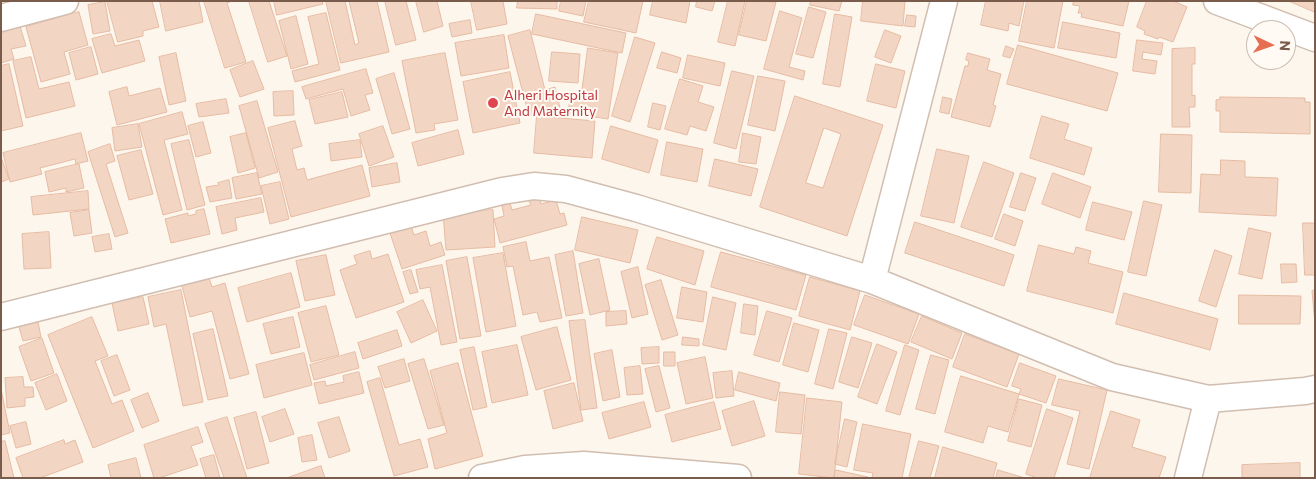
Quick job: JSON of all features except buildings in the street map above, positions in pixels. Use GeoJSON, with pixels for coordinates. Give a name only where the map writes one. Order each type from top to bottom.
{"type":"FeatureCollection","features":[{"type":"Feature","properties":{"kind":"street"},"geometry":{"type":"LineString","coordinates":[[1,18],[64,1]]}},
{"type":"Feature","properties":{"kind":"street"},"geometry":{"type":"LineString","coordinates":[[872,280],[944,1]]}},
{"type":"Feature","properties":{"kind":"street"},"geometry":{"type":"LineString","coordinates":[[1217,1],[1315,38]]}},
{"type":"Feature","properties":{"kind":"street"},"geometry":{"type":"LineString","coordinates":[[1,317],[502,191],[534,186],[566,188],[872,280],[1112,378],[1208,399],[1315,389]]}},
{"type":"Feature","properties":{"kind":"street"},"geometry":{"type":"LineString","coordinates":[[1188,478],[1208,399]]}},
{"type":"Feature","properties":{"kind":"street"},"geometry":{"type":"LineString","coordinates":[[482,478],[524,469],[584,465],[738,478]]}},
{"type":"Feature","properties":{"kind":"place","name":"Alheri Hospital And Maternity"},"geometry":{"type":"Point","coordinates":[493,103]}}]}
